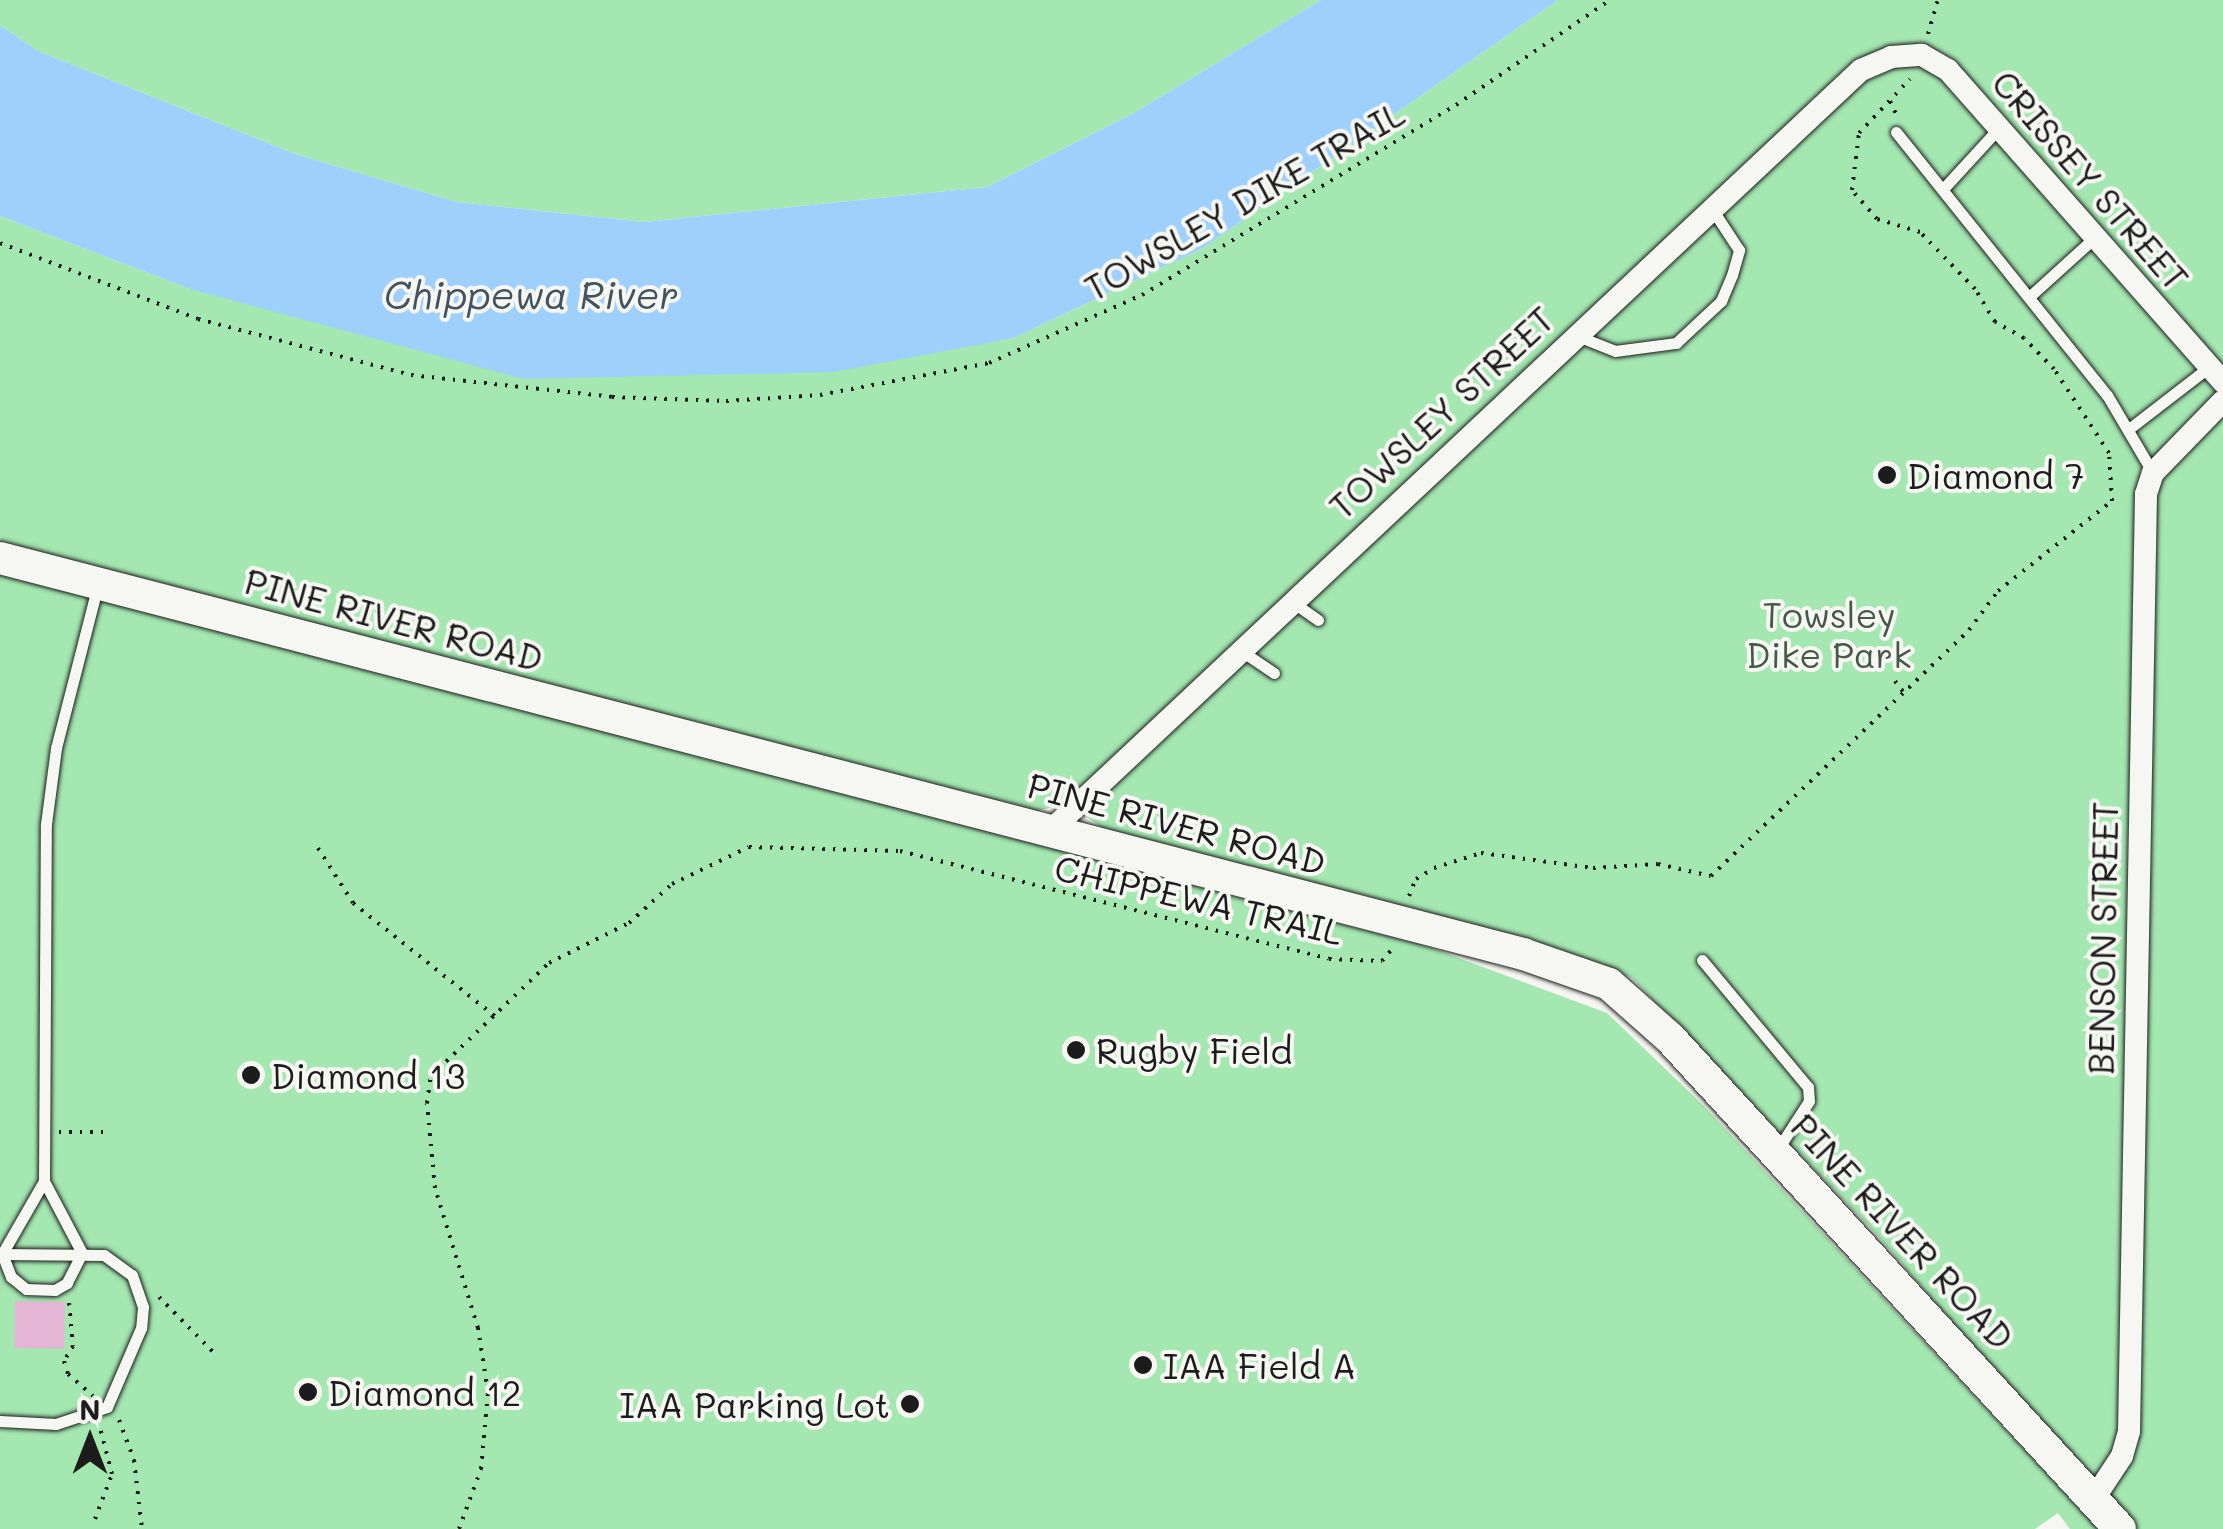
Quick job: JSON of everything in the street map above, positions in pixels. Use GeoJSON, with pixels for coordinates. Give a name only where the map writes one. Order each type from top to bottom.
{"type":"FeatureCollection","features":[{"type":"Feature","properties":{"kind":"street","name":"TOWSLEY STREET"},"geometry":{"type":"LineString","coordinates":[[1050,831],[1860,70],[1890,58],[1922,55]]}},
{"type":"Feature","properties":{"kind":"street","name":"CRISSEY STREET"},"geometry":{"type":"LineString","coordinates":[[1922,55],[1948,70],[2216,374]]}},
{"type":"Feature","properties":{"kind":"street"},"geometry":{"type":"LineString","coordinates":[[2153,473],[2223,401]]}},
{"type":"Feature","properties":{"kind":"street","name":"BENSON STREET"},"geometry":{"type":"LineString","coordinates":[[2096,1497],[2122,1456],[2128,1431],[2143,534],[2153,473]]}},
{"type":"Feature","properties":{"kind":"street","name":"PINE RIVER ROAD"},"geometry":{"type":"LineString","coordinates":[[0,558],[1573,968],[1609,984],[1670,1038],[2096,1497],[2120,1529]]}},
{"type":"Feature","properties":{"kind":"lane"},"geometry":{"type":"LineString","coordinates":[[1943,189],[1998,130]]}},
{"type":"Feature","properties":{"kind":"lane"},"geometry":{"type":"LineString","coordinates":[[1896,132],[2130,428],[2153,473]]}},
{"type":"Feature","properties":{"kind":"lane"},"geometry":{"type":"LineString","coordinates":[[1575,336],[1614,351],[1676,343],[1720,301],[1739,250],[1712,208]]}},
{"type":"Feature","properties":{"kind":"lane"},"geometry":{"type":"LineString","coordinates":[[2029,297],[2094,238]]}},
{"type":"Feature","properties":{"kind":"lane"},"geometry":{"type":"LineString","coordinates":[[2130,428],[2216,374]]}},
{"type":"Feature","properties":{"kind":"lane"},"geometry":{"type":"LineString","coordinates":[[1,1254],[11,1278],[26,1289],[55,1290],[74,1278],[82,1253],[44,1181],[50,787],[98,584]]}},
{"type":"Feature","properties":{"kind":"lane"},"geometry":{"type":"LineString","coordinates":[[1291,601],[1318,620]]}},
{"type":"Feature","properties":{"kind":"lane"},"geometry":{"type":"LineString","coordinates":[[1240,650],[1274,673]]}},
{"type":"Feature","properties":{"kind":"lane"},"geometry":{"type":"LineString","coordinates":[[1702,960],[1808,1086],[1810,1101],[1776,1152]]}},
{"type":"Feature","properties":{"kind":"lane"},"geometry":{"type":"LineString","coordinates":[[1,1254],[44,1181]]}},
{"type":"Feature","properties":{"kind":"lane"},"geometry":{"type":"LineString","coordinates":[[0,1421],[56,1424],[93,1415],[117,1391],[141,1328],[141,1289],[132,1275],[104,1256],[1,1254]]}},
{"type":"Feature","properties":{"kind":"path","name":"TOWSLEY DIKE TRAIL"},"geometry":{"type":"LineString","coordinates":[[0,243],[198,319],[412,375],[612,397],[726,401],[820,395],[989,363],[1142,295],[1456,105],[1610,0]]}},
{"type":"Feature","properties":{"kind":"path","name":"CHIPPEWA TRAIL"},"geometry":{"type":"LineString","coordinates":[[459,1529],[480,1470],[488,1392],[478,1328],[441,1220],[427,1103],[431,1076],[549,962],[629,923],[698,868],[749,847],[900,851],[1329,959],[1382,961],[1402,924],[1416,879],[1456,857],[1481,853],[1593,868],[1658,864],[1712,876],[1904,692],[1998,591],[2101,511],[2116,490],[2097,429],[2054,370],[2024,338],[1995,322],[1975,290],[1920,232],[1877,219],[1852,190],[1859,133],[1906,85],[1922,55],[1938,0]]}},
{"type":"Feature","properties":{"kind":"path"},"geometry":{"type":"LineString","coordinates":[[1895,681],[1904,692]]}},
{"type":"Feature","properties":{"kind":"path"},"geometry":{"type":"LineString","coordinates":[[318,848],[354,903],[496,1017]]}},
{"type":"Feature","properties":{"kind":"path"},"geometry":{"type":"LineString","coordinates":[[44,1132],[103,1132]]}},
{"type":"Feature","properties":{"kind":"path"},"geometry":{"type":"LineString","coordinates":[[132,1275],[213,1352]]}},
{"type":"Feature","properties":{"kind":"path"},"geometry":{"type":"LineString","coordinates":[[93,1415],[112,1474],[111,1492],[95,1518]]}},
{"type":"Feature","properties":{"kind":"green space"},"geometry":{"type":"Polygon","coordinates":[[[0,0],[1321,0],[1132,114],[987,187],[644,222],[457,202],[295,154],[38,51],[0,25],[0,0]]]}},
{"type":"Feature","properties":{"kind":"green space","name":"Towsley Dike Park"},"geometry":{"type":"Polygon","coordinates":[[[1558,0],[2223,0],[2223,1529],[2132,1529],[1875,1233],[1632,978],[1578,956],[1103,829],[1068,803],[1033,812],[0,543],[0,216],[190,289],[930,352],[1014,338],[1203,248],[1558,0]]]}},
{"type":"Feature","properties":{"kind":"green space"},"geometry":{"type":"Polygon","coordinates":[[[0,573],[1426,946],[1607,1013],[1704,1106],[2098,1529],[2070,1529],[2058,1513],[2035,1529],[0,1529],[0,573]]]}},
{"type":"Feature","properties":{"kind":"water","name":"Chippewa River"},"geometry":{"type":"Polygon","coordinates":[[[1321,0],[1558,0],[1203,248],[1014,338],[834,372],[524,379],[190,289],[0,216],[0,25],[38,51],[295,154],[457,202],[644,222],[987,187],[1132,114],[1321,0]]]}},
{"type":"Feature","properties":{"kind":"building"},"geometry":{"type":"Polygon","coordinates":[[[15,1301],[65,1302],[64,1349],[14,1348],[15,1301]]]}},
{"type":"Feature","properties":{"kind":"place","name":"Diamond 7"},"geometry":{"type":"Point","coordinates":[1887,475]}},
{"type":"Feature","properties":{"kind":"place","name":"Rugby Field"},"geometry":{"type":"Point","coordinates":[1076,1050]}},
{"type":"Feature","properties":{"kind":"place","name":"Diamond 13"},"geometry":{"type":"Point","coordinates":[251,1075]}},
{"type":"Feature","properties":{"kind":"place","name":"IAA Field A"},"geometry":{"type":"Point","coordinates":[1143,1365]}},
{"type":"Feature","properties":{"kind":"place","name":"Diamond 12"},"geometry":{"type":"Point","coordinates":[308,1392]}},
{"type":"Feature","properties":{"kind":"place","name":"IAA Parking Lot"},"geometry":{"type":"Point","coordinates":[910,1404]}}]}
